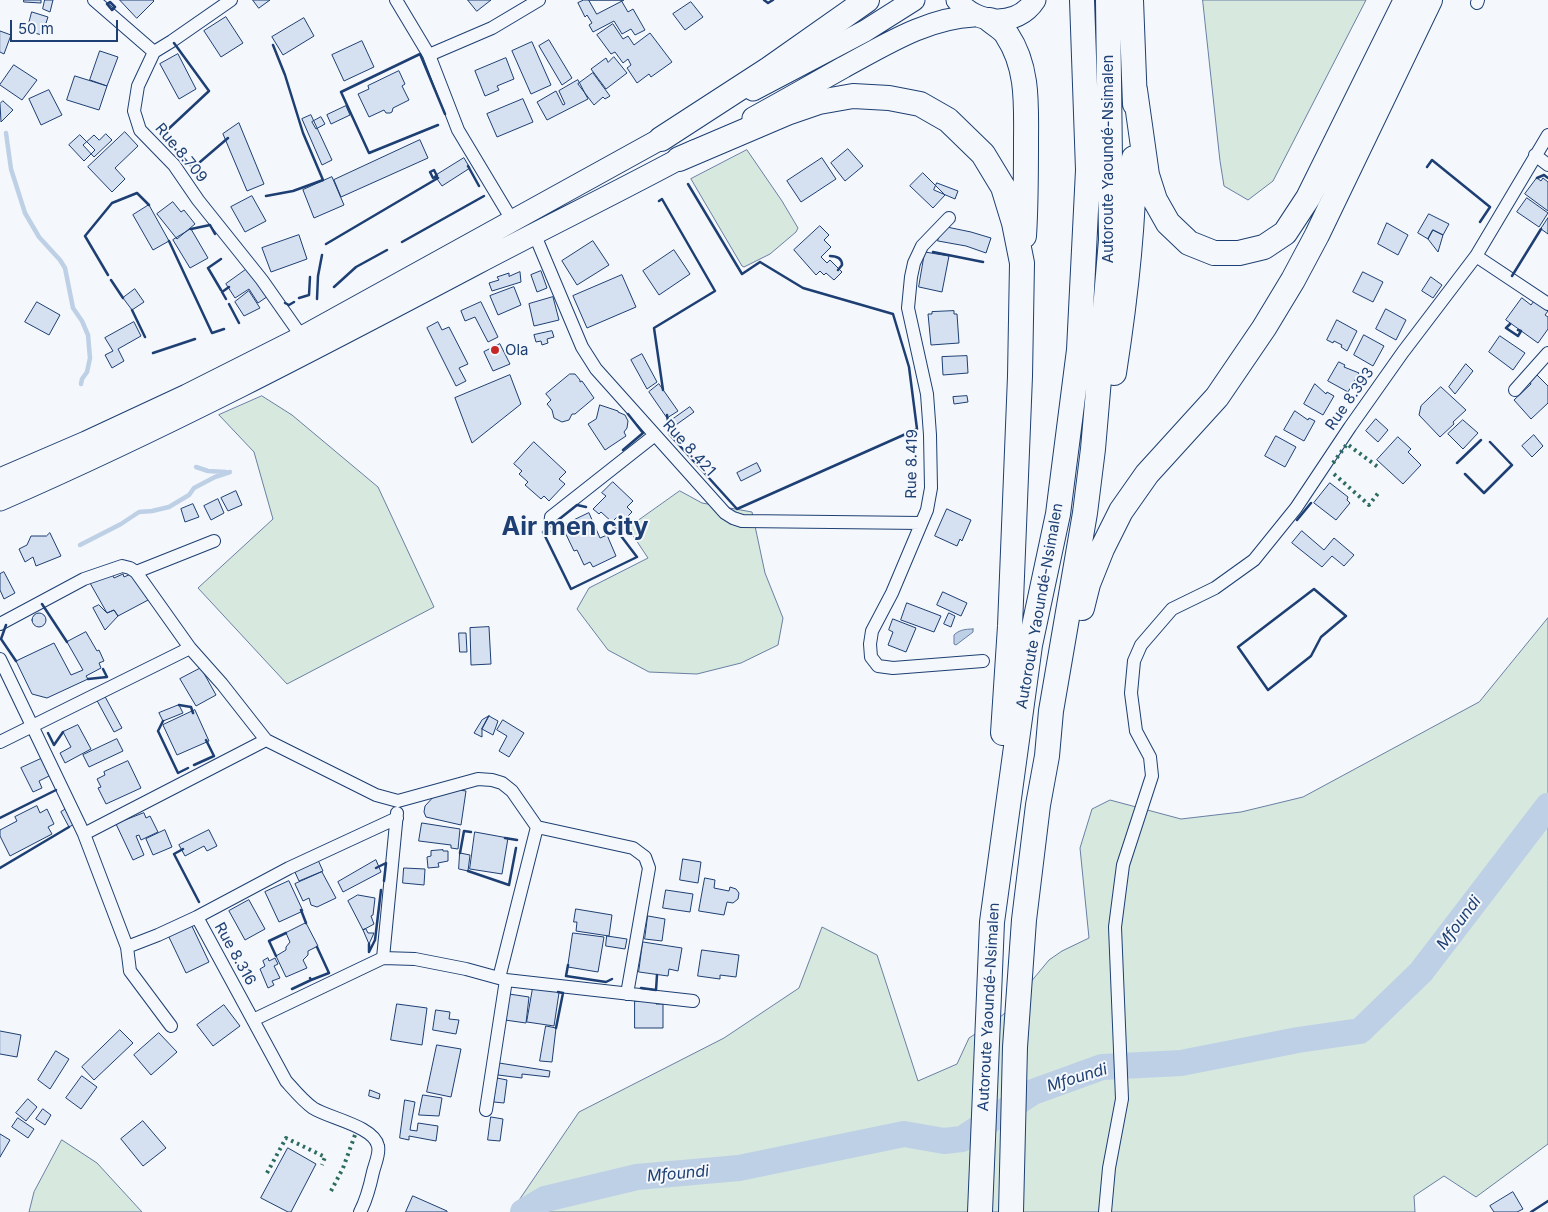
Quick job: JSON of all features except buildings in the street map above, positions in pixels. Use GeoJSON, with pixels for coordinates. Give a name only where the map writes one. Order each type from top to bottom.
{"type":"FeatureCollection","features":[{"type":"Feature","properties":{"kind":"highway"},"geometry":{"type":"LineString","coordinates":[[661,139],[769,69],[867,0]]}},
{"type":"Feature","properties":{"kind":"highway"},"geometry":{"type":"LineString","coordinates":[[0,479],[187,395],[302,337],[661,139],[865,31],[914,0]]}},
{"type":"Feature","properties":{"kind":"highway"},"geometry":{"type":"LineString","coordinates":[[957,0],[962,6],[1006,33],[1023,69],[1026,94],[1026,194],[1022,263],[1020,376],[1010,617],[992,922]]}},
{"type":"Feature","properties":{"kind":"highway"},"geometry":{"type":"LineString","coordinates":[[0,500],[84,463],[312,350],[534,233],[680,159],[877,49],[915,30],[940,20],[960,16],[1006,19],[1020,14],[1032,5],[1035,0]]}},
{"type":"Feature","properties":{"kind":"highway","name":"Autoroute Yaoundé-Nsimalen"},"geometry":{"type":"LineString","coordinates":[[980,1212],[992,922],[1030,645],[1058,514],[1080,350],[1088,170],[1082,0]]}},
{"type":"Feature","properties":{"kind":"highway","name":"Autoroute Yaoundé-Nsimalen"},"geometry":{"type":"LineString","coordinates":[[1011,1201],[1015,1047],[1020,966],[1030,869],[1047,756],[1051,711],[1085,513],[1093,449],[1111,240],[1108,0]]}},
{"type":"Feature","properties":{"kind":"highway"},"geometry":{"type":"LineString","coordinates":[[1093,449],[1111,398],[1125,296],[1134,190],[1135,90],[1131,0]]}},
{"type":"Feature","properties":{"kind":"highway"},"geometry":{"type":"LineString","coordinates":[[1135,90],[1147,175],[1155,200],[1168,223],[1189,243],[1214,253],[1239,253],[1264,247],[1285,233],[1308,198],[1406,0]]}},
{"type":"Feature","properties":{"kind":"highway"},"geometry":{"type":"LineString","coordinates":[[1047,756],[1074,636],[1088,584],[1102,549],[1121,511],[1147,474],[1217,397],[1264,328],[1317,235],[1430,0]]}},
{"type":"Feature","properties":{"kind":"highway"},"geometry":{"type":"LineString","coordinates":[[680,159],[787,113],[819,102],[852,96],[889,98],[920,104],[948,120],[982,154],[1003,187],[1014,222],[1022,263]]}},
{"type":"Feature","properties":{"kind":"street"},"geometry":{"type":"LineString","coordinates":[[94,0],[154,52],[231,0]]}},
{"type":"Feature","properties":{"kind":"street"},"geometry":{"type":"LineString","coordinates":[[396,0],[429,55],[458,130],[512,220]]}},
{"type":"Feature","properties":{"kind":"street"},"geometry":{"type":"LineString","coordinates":[[429,55],[492,28],[539,0]]}},
{"type":"Feature","properties":{"kind":"street","name":"Rue 8.709"},"geometry":{"type":"LineString","coordinates":[[154,52],[138,86],[134,111],[140,130],[174,165],[198,200],[262,280],[302,337]]}},
{"type":"Feature","properties":{"kind":"street","name":"Rue 8.393"},"geometry":{"type":"LineString","coordinates":[[1105,1212],[1109,1168],[1122,1098],[1115,927],[1122,865],[1152,776],[1150,757],[1136,731],[1131,693],[1134,662],[1141,645],[1172,609],[1215,588],[1254,560],[1296,508],[1404,352],[1476,256],[1548,135]]}},
{"type":"Feature","properties":{"kind":"street"},"geometry":{"type":"LineString","coordinates":[[1535,155],[1548,165]]}},
{"type":"Feature","properties":{"kind":"street","name":"Rue 8.419"},"geometry":{"type":"LineString","coordinates":[[950,218],[922,246],[914,263],[908,308],[927,394],[931,488],[927,510],[892,593],[872,631],[870,644],[871,657],[878,666],[893,668],[983,662]]}},
{"type":"Feature","properties":{"kind":"street","name":"Rue 8.421"},"geometry":{"type":"LineString","coordinates":[[534,233],[582,347],[596,369],[725,513],[732,518],[742,521],[921,523]]}},
{"type":"Feature","properties":{"kind":"street"},"geometry":{"type":"LineString","coordinates":[[1476,256],[1548,304]]}},
{"type":"Feature","properties":{"kind":"street"},"geometry":{"type":"LineString","coordinates":[[1515,390],[1548,353]]}},
{"type":"Feature","properties":{"kind":"street"},"geometry":{"type":"LineString","coordinates":[[550,525],[551,517],[655,435]]}},
{"type":"Feature","properties":{"kind":"street"},"geometry":{"type":"LineString","coordinates":[[136,572],[214,541]]}},
{"type":"Feature","properties":{"kind":"street"},"geometry":{"type":"LineString","coordinates":[[0,624],[84,579],[122,566],[130,568],[136,572],[190,648],[222,684],[266,740],[376,795],[398,801],[478,779],[492,780],[502,783],[512,791],[537,827],[633,848],[645,856],[649,868],[627,994]]}},
{"type":"Feature","properties":{"kind":"street"},"geometry":{"type":"LineString","coordinates":[[0,742],[190,648]]}},
{"type":"Feature","properties":{"kind":"street"},"geometry":{"type":"LineString","coordinates":[[0,659],[84,834],[127,947],[130,971],[171,1026]]}},
{"type":"Feature","properties":{"kind":"street"},"geometry":{"type":"LineString","coordinates":[[84,834],[266,740]]}},
{"type":"Feature","properties":{"kind":"street"},"geometry":{"type":"LineString","coordinates":[[383,958],[398,801]]}},
{"type":"Feature","properties":{"kind":"street"},"geometry":{"type":"LineString","coordinates":[[197,917],[290,868],[397,818]]}},
{"type":"Feature","properties":{"kind":"street"},"geometry":{"type":"LineString","coordinates":[[486,1110],[503,979],[537,827]]}},
{"type":"Feature","properties":{"kind":"street","name":"Rue 8.316"},"geometry":{"type":"LineString","coordinates":[[127,947],[158,936],[197,917],[286,1081],[314,1109],[374,1136],[378,1146],[376,1161],[365,1202],[360,1212]]}},
{"type":"Feature","properties":{"kind":"street"},"geometry":{"type":"LineString","coordinates":[[252,1020],[383,958],[415,959],[466,969],[503,979],[693,1001]]}},
{"type":"Feature","properties":{"kind":"shaded area"},"geometry":{"type":"Polygon","coordinates":[[[1203,0],[1366,0],[1273,181],[1248,200],[1224,186],[1203,0]]]}},
{"type":"Feature","properties":{"kind":"shaded area"},"geometry":{"type":"Polygon","coordinates":[[[747,150],[798,228],[796,232],[770,254],[744,267],[691,179],[747,150]]]}},
{"type":"Feature","properties":{"kind":"shaded area"},"geometry":{"type":"Polygon","coordinates":[[[262,396],[292,415],[378,487],[434,607],[287,684],[198,588],[273,519],[254,452],[219,415],[262,396]]]}},
{"type":"Feature","properties":{"kind":"shaded area"},"geometry":{"type":"Polygon","coordinates":[[[680,491],[702,503],[752,512],[765,573],[783,618],[778,645],[741,663],[697,674],[649,672],[608,650],[577,609],[589,588],[648,558],[628,528],[680,491]]]}},
{"type":"Feature","properties":{"kind":"shaded area"},"geometry":{"type":"Polygon","coordinates":[[[1548,618],[1548,1144],[1476,1197],[1444,1176],[1414,1196],[1415,1212],[511,1212],[579,1112],[724,1038],[799,988],[822,927],[877,955],[918,1081],[957,1064],[969,1038],[1005,1013],[1049,960],[1062,951],[1089,938],[1080,848],[1092,809],[1110,800],[1181,819],[1241,812],[1303,797],[1479,702],[1548,618]]]}},
{"type":"Feature","properties":{"kind":"shaded area"},"geometry":{"type":"Polygon","coordinates":[[[62,1140],[97,1163],[142,1212],[29,1212],[34,1192],[62,1140]]]}},
{"type":"Feature","properties":{"kind":"water"},"geometry":{"type":"Polygon","coordinates":[[[973,629],[973,632],[956,645],[954,644],[954,635],[956,633],[962,630],[973,629]]]}},
{"type":"Feature","properties":{"kind":"waterway"},"geometry":{"type":"LineString","coordinates":[[6,133],[11,169],[25,213],[39,237],[65,268],[73,308],[82,321],[88,335],[90,358],[87,372],[81,384]]}},
{"type":"Feature","properties":{"kind":"waterway"},"geometry":{"type":"LineString","coordinates":[[196,467],[208,471],[226,472]]}},
{"type":"Feature","properties":{"kind":"waterway"},"geometry":{"type":"LineString","coordinates":[[80,545],[121,524],[139,512],[169,507],[189,495],[194,488],[215,477],[230,472]]}},
{"type":"Feature","properties":{"kind":"waterway","name":"Mfoundi"},"geometry":{"type":"LineString","coordinates":[[523,1212],[545,1199],[637,1177],[739,1168],[904,1134],[944,1141],[962,1139],[1033,1092],[1102,1067],[1181,1063],[1298,1040],[1360,1031],[1421,972],[1548,806]]}},
{"type":"Feature","properties":{"kind":"hedge"},"geometry":{"type":"LineString","coordinates":[[1333,463],[1347,444],[1378,467]]}},
{"type":"Feature","properties":{"kind":"hedge"},"geometry":{"type":"LineString","coordinates":[[1334,474],[1369,505],[1379,492]]}},
{"type":"Feature","properties":{"kind":"hedge"},"geometry":{"type":"LineString","coordinates":[[331,1191],[343,1168],[355,1135]]}},
{"type":"Feature","properties":{"kind":"hedge"},"geometry":{"type":"LineString","coordinates":[[267,1173],[286,1138],[325,1157],[322,1165]]}},
{"type":"Feature","properties":{"kind":"wall"},"geometry":{"type":"LineString","coordinates":[[764,0],[768,3],[773,0]]}},
{"type":"Feature","properties":{"kind":"wall"},"geometry":{"type":"LineString","coordinates":[[110,2],[115,7],[112,10],[107,4],[110,2]]}},
{"type":"Feature","properties":{"kind":"wall"},"geometry":{"type":"LineString","coordinates":[[174,43],[209,91],[162,135],[193,168],[228,138]]}},
{"type":"Feature","properties":{"kind":"wall"},"geometry":{"type":"LineString","coordinates":[[266,196],[293,191],[323,180],[303,133],[285,75],[273,45]]}},
{"type":"Feature","properties":{"kind":"wall"},"geometry":{"type":"LineString","coordinates":[[438,125],[369,153],[341,92],[420,54],[445,114]]}},
{"type":"Feature","properties":{"kind":"wall"},"geometry":{"type":"LineString","coordinates":[[1427,167],[1432,160],[1490,207],[1480,222]]}},
{"type":"Feature","properties":{"kind":"wall"},"geometry":{"type":"LineString","coordinates":[[468,166],[479,186]]}},
{"type":"Feature","properties":{"kind":"wall"},"geometry":{"type":"LineString","coordinates":[[434,170],[437,176],[433,178],[430,172],[434,170]]}},
{"type":"Feature","properties":{"kind":"wall"},"geometry":{"type":"LineString","coordinates":[[1537,178],[1544,175],[1548,178]]}},
{"type":"Feature","properties":{"kind":"wall"},"geometry":{"type":"LineString","coordinates":[[326,244],[438,178]]}},
{"type":"Feature","properties":{"kind":"wall"},"geometry":{"type":"LineString","coordinates":[[667,415],[670,435],[737,509],[917,429],[909,367],[893,314],[803,288],[760,262],[742,274],[688,184]]}},
{"type":"Feature","properties":{"kind":"wall"},"geometry":{"type":"LineString","coordinates":[[108,275],[85,236],[112,203],[137,193],[149,205]]}},
{"type":"Feature","properties":{"kind":"wall"},"geometry":{"type":"LineString","coordinates":[[402,242],[484,196]]}},
{"type":"Feature","properties":{"kind":"wall"},"geometry":{"type":"LineString","coordinates":[[659,201],[662,199],[715,291],[654,328],[663,390]]}},
{"type":"Feature","properties":{"kind":"wall"},"geometry":{"type":"LineString","coordinates":[[191,229],[210,225],[215,234]]}},
{"type":"Feature","properties":{"kind":"wall"},"geometry":{"type":"LineString","coordinates":[[1512,276],[1541,229]]}},
{"type":"Feature","properties":{"kind":"wall"},"geometry":{"type":"LineString","coordinates":[[169,241],[212,333],[224,329]]}},
{"type":"Feature","properties":{"kind":"wall"},"geometry":{"type":"LineString","coordinates":[[334,287],[356,267],[387,250]]}},
{"type":"Feature","properties":{"kind":"wall"},"geometry":{"type":"LineString","coordinates":[[933,252],[983,262]]}},
{"type":"Feature","properties":{"kind":"wall"},"geometry":{"type":"LineString","coordinates":[[317,299],[318,276],[322,255]]}},
{"type":"Feature","properties":{"kind":"wall"},"geometry":{"type":"LineString","coordinates":[[830,256],[840,259],[842,265],[838,270]]}},
{"type":"Feature","properties":{"kind":"wall"},"geometry":{"type":"LineString","coordinates":[[221,259],[208,268],[221,290]]}},
{"type":"Feature","properties":{"kind":"wall"},"geometry":{"type":"LineString","coordinates":[[299,298],[309,295],[310,277]]}},
{"type":"Feature","properties":{"kind":"wall"},"geometry":{"type":"LineString","coordinates":[[111,280],[123,298]]}},
{"type":"Feature","properties":{"kind":"wall"},"geometry":{"type":"LineString","coordinates":[[226,299],[222,292],[229,287]]}},
{"type":"Feature","properties":{"kind":"wall"},"geometry":{"type":"LineString","coordinates":[[285,303],[289,305],[294,302]]}},
{"type":"Feature","properties":{"kind":"wall"},"geometry":{"type":"LineString","coordinates":[[229,304],[239,323]]}},
{"type":"Feature","properties":{"kind":"wall"},"geometry":{"type":"LineString","coordinates":[[132,310],[145,337]]}},
{"type":"Feature","properties":{"kind":"wall"},"geometry":{"type":"LineString","coordinates":[[1510,324],[1506,328],[1518,336],[1521,331],[1518,330]]}},
{"type":"Feature","properties":{"kind":"wall"},"geometry":{"type":"LineString","coordinates":[[153,353],[195,339]]}},
{"type":"Feature","properties":{"kind":"wall"},"geometry":{"type":"LineString","coordinates":[[623,450],[643,433],[628,414]]}},
{"type":"Feature","properties":{"kind":"wall"},"geometry":{"type":"LineString","coordinates":[[1457,463],[1481,440]]}},
{"type":"Feature","properties":{"kind":"wall"},"geometry":{"type":"LineString","coordinates":[[1465,474],[1484,493],[1512,465],[1490,442]]}},
{"type":"Feature","properties":{"kind":"wall"},"geometry":{"type":"LineString","coordinates":[[1297,520],[1311,503]]}},
{"type":"Feature","properties":{"kind":"wall"},"geometry":{"type":"LineString","coordinates":[[586,507],[577,505],[543,532],[571,589],[637,557],[612,524]]}},
{"type":"Feature","properties":{"kind":"wall"},"geometry":{"type":"LineString","coordinates":[[1314,589],[1346,616],[1321,637],[1311,656],[1268,690],[1238,647],[1314,589]]}},
{"type":"Feature","properties":{"kind":"wall"},"geometry":{"type":"LineString","coordinates":[[42,604],[67,642]]}},
{"type":"Feature","properties":{"kind":"wall"},"geometry":{"type":"LineString","coordinates":[[6,625],[1,639],[16,661]]}},
{"type":"Feature","properties":{"kind":"wall"},"geometry":{"type":"LineString","coordinates":[[88,679],[107,677],[103,669]]}},
{"type":"Feature","properties":{"kind":"wall"},"geometry":{"type":"LineString","coordinates":[[179,705],[191,707],[193,713]]}},
{"type":"Feature","properties":{"kind":"wall"},"geometry":{"type":"LineString","coordinates":[[163,721],[158,731],[178,773],[188,768]]}},
{"type":"Feature","properties":{"kind":"wall"},"geometry":{"type":"LineString","coordinates":[[48,733],[54,745],[63,732]]}},
{"type":"Feature","properties":{"kind":"wall"},"geometry":{"type":"LineString","coordinates":[[194,765],[214,756],[206,740]]}},
{"type":"Feature","properties":{"kind":"wall"},"geometry":{"type":"LineString","coordinates":[[0,818],[56,790]]}},
{"type":"Feature","properties":{"kind":"wall"},"geometry":{"type":"LineString","coordinates":[[0,868],[69,827]]}},
{"type":"Feature","properties":{"kind":"wall"},"geometry":{"type":"LineString","coordinates":[[460,853],[464,831],[471,832]]}},
{"type":"Feature","properties":{"kind":"wall"},"geometry":{"type":"LineString","coordinates":[[505,838],[517,840]]}},
{"type":"Feature","properties":{"kind":"wall"},"geometry":{"type":"LineString","coordinates":[[468,871],[509,885],[516,848]]}},
{"type":"Feature","properties":{"kind":"wall"},"geometry":{"type":"LineString","coordinates":[[183,849],[174,854],[199,902]]}},
{"type":"Feature","properties":{"kind":"wall"},"geometry":{"type":"LineString","coordinates":[[376,868],[386,863],[384,881]]}},
{"type":"Feature","properties":{"kind":"wall"},"geometry":{"type":"LineString","coordinates":[[369,944],[369,952],[375,940],[381,890]]}},
{"type":"Feature","properties":{"kind":"wall"},"geometry":{"type":"LineString","coordinates":[[301,910],[306,923]]}},
{"type":"Feature","properties":{"kind":"wall"},"geometry":{"type":"LineString","coordinates":[[276,956],[269,941],[286,933]]}},
{"type":"Feature","properties":{"kind":"wall"},"geometry":{"type":"LineString","coordinates":[[311,980],[329,973],[317,947]]}},
{"type":"Feature","properties":{"kind":"wall"},"geometry":{"type":"LineString","coordinates":[[568,965],[566,976],[606,982],[612,979]]}},
{"type":"Feature","properties":{"kind":"wall"},"geometry":{"type":"LineString","coordinates":[[641,988],[656,990],[657,975]]}},
{"type":"Feature","properties":{"kind":"wall"},"geometry":{"type":"LineString","coordinates":[[292,989],[311,980],[310,978]]}},
{"type":"Feature","properties":{"kind":"wall"},"geometry":{"type":"LineString","coordinates":[[556,1028],[563,993],[558,992]]}},
{"type":"Feature","properties":{"kind":"wall"},"geometry":{"type":"LineString","coordinates":[[1531,1212],[1548,1201]]}},
{"type":"Feature","properties":{"kind":"place","name":"Ola"},"geometry":{"type":"Point","coordinates":[495,350]}},
{"type":"Feature","properties":{"kind":"district","name":"Air men city"},"geometry":{"type":"Point","coordinates":[575,527]}}]}
